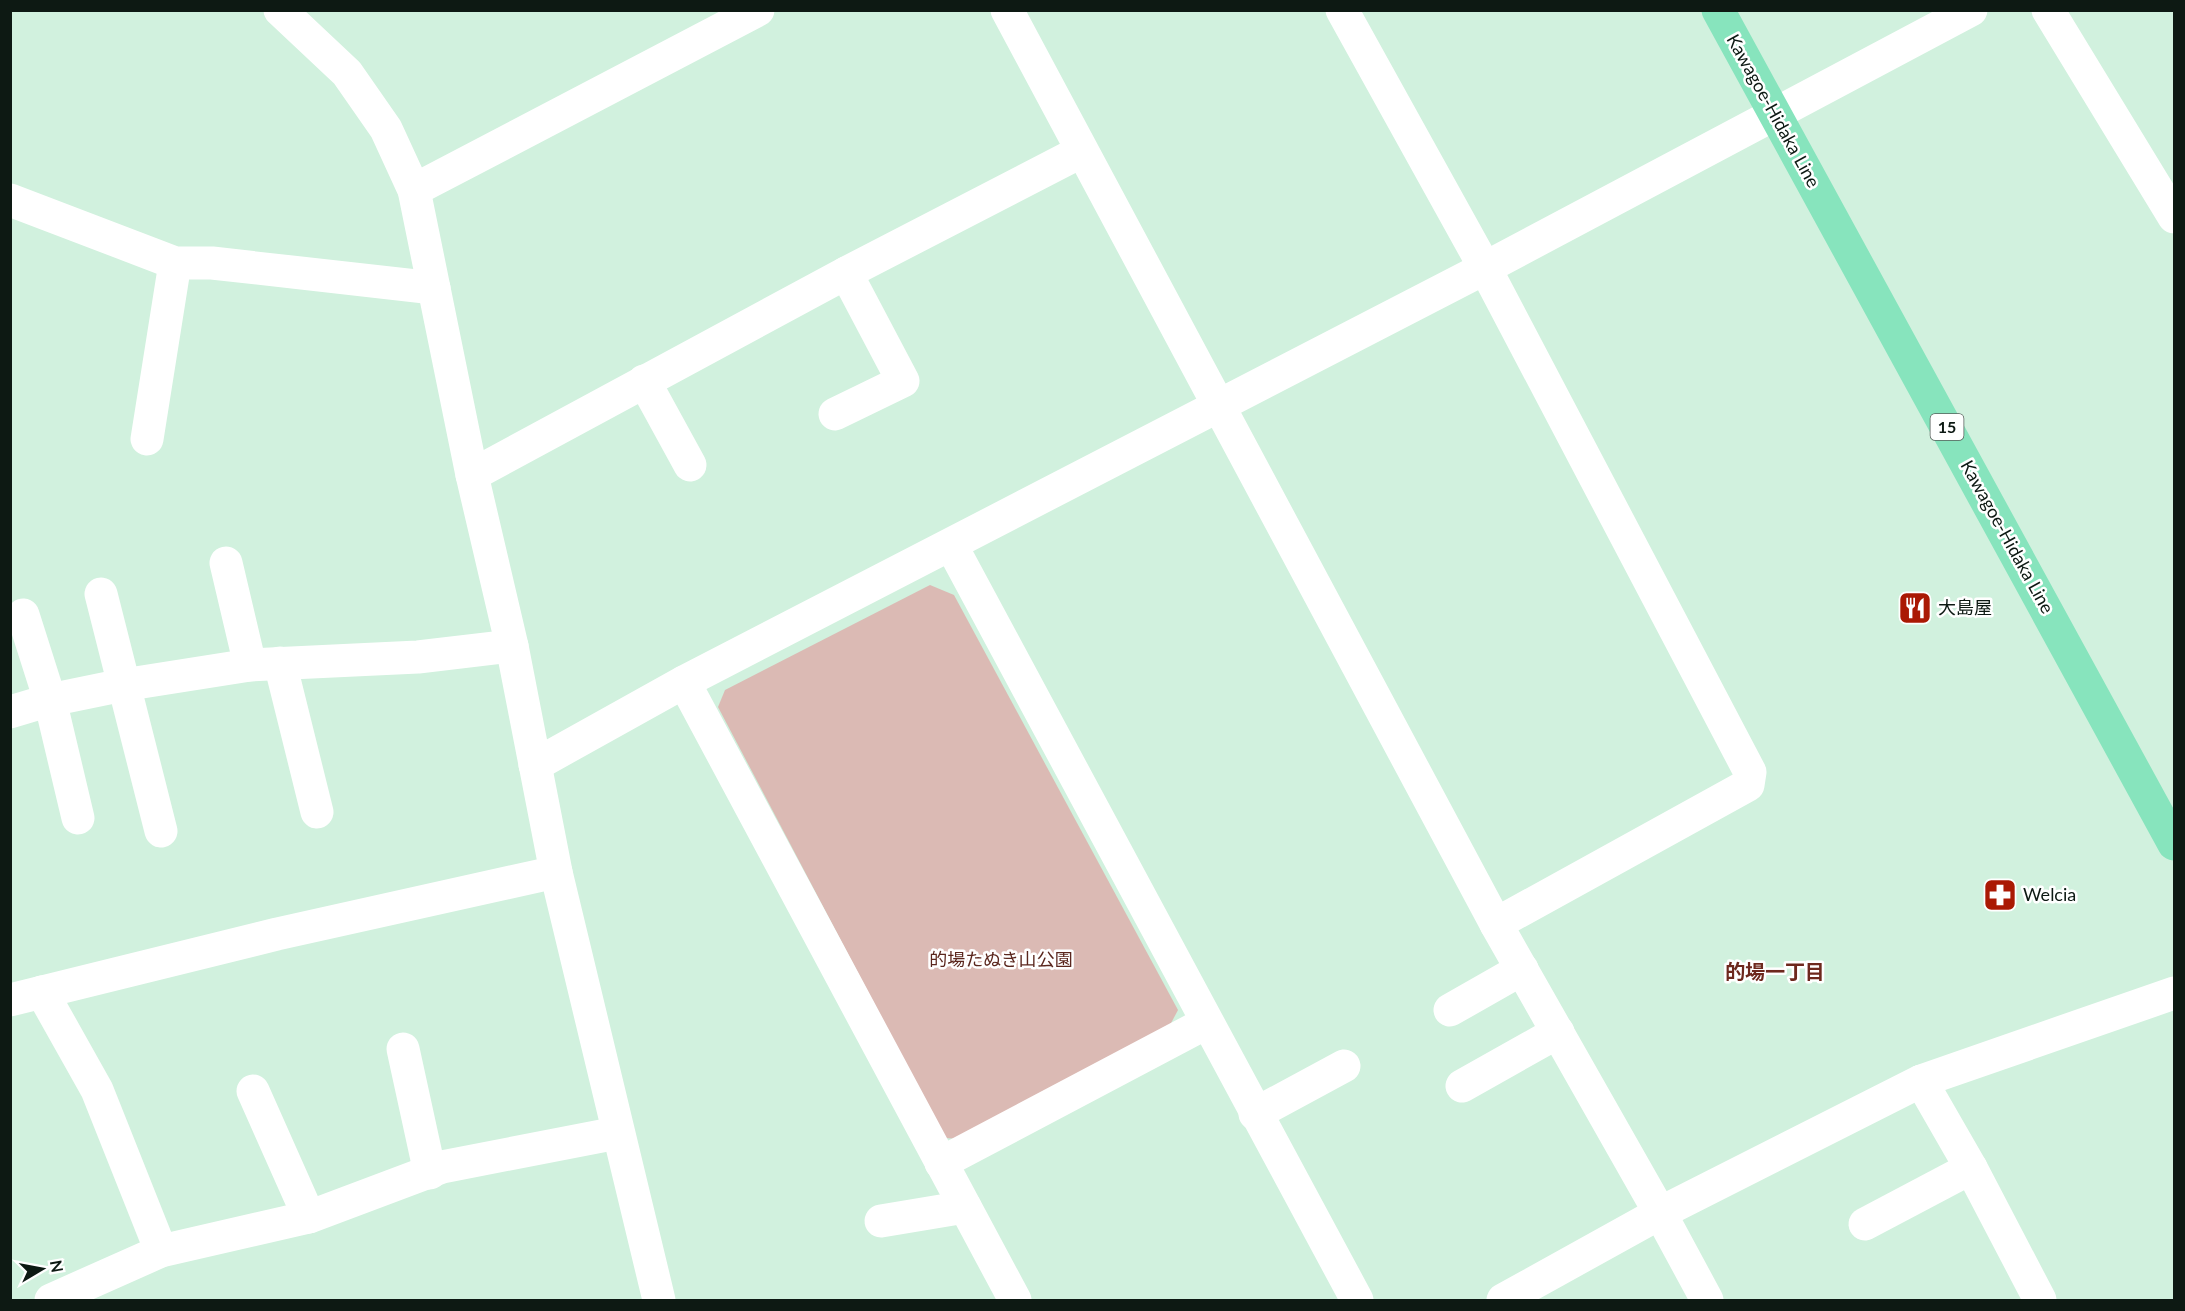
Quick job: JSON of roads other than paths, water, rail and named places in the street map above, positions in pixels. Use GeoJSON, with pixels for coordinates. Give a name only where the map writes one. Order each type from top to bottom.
{"type":"FeatureCollection","features":[{"type":"Feature","properties":{"kind":"main road","name":"Kawagoe-Hidaka Line"},"geometry":{"type":"LineString","coordinates":[[1718,10],[2175,844]]}},
{"type":"Feature","properties":{"kind":"street"},"geometry":{"type":"LineString","coordinates":[[280,10],[347,73],[386,129],[414,190],[472,474],[512,646],[556,872],[616,1133],[658,1300]]}},
{"type":"Feature","properties":{"kind":"street"},"geometry":{"type":"LineString","coordinates":[[414,190],[758,10]]}},
{"type":"Feature","properties":{"kind":"street"},"geometry":{"type":"LineString","coordinates":[[1007,10],[1496,924],[1707,1300]]}},
{"type":"Feature","properties":{"kind":"street"},"geometry":{"type":"LineString","coordinates":[[1342,10],[1485,268],[1750,772],[1748,785],[1496,924]]}},
{"type":"Feature","properties":{"kind":"street"},"geometry":{"type":"LineString","coordinates":[[535,765],[684,682],[1485,268],[1971,10]]}},
{"type":"Feature","properties":{"kind":"street"},"geometry":{"type":"LineString","coordinates":[[2048,10],[2175,217]]}},
{"type":"Feature","properties":{"kind":"street"},"geometry":{"type":"LineString","coordinates":[[472,474],[846,273],[1082,151]]}},
{"type":"Feature","properties":{"kind":"street"},"geometry":{"type":"LineString","coordinates":[[10,200],[175,263],[212,263],[434,288]]}},
{"type":"Feature","properties":{"kind":"street"},"geometry":{"type":"LineString","coordinates":[[147,439],[175,263]]}},
{"type":"Feature","properties":{"kind":"street"},"geometry":{"type":"LineString","coordinates":[[835,414],[903,381],[846,273]]}},
{"type":"Feature","properties":{"kind":"street"},"geometry":{"type":"LineString","coordinates":[[644,381],[690,465]]}},
{"type":"Feature","properties":{"kind":"street"},"geometry":{"type":"LineString","coordinates":[[951,545],[1357,1300]]}},
{"type":"Feature","properties":{"kind":"street"},"geometry":{"type":"LineString","coordinates":[[226,563],[265,664],[317,812]]}},
{"type":"Feature","properties":{"kind":"street"},"geometry":{"type":"LineString","coordinates":[[101,594],[161,831]]}},
{"type":"Feature","properties":{"kind":"street"},"geometry":{"type":"LineString","coordinates":[[23,615],[50,700],[78,818]]}},
{"type":"Feature","properties":{"kind":"street"},"geometry":{"type":"LineString","coordinates":[[10,712],[50,700],[123,685],[265,664],[418,657],[512,646]]}},
{"type":"Feature","properties":{"kind":"street"},"geometry":{"type":"LineString","coordinates":[[684,682],[1015,1300]]}},
{"type":"Feature","properties":{"kind":"street"},"geometry":{"type":"LineString","coordinates":[[161,1251],[97,1090],[19,997],[277,934],[556,872]]}},
{"type":"Feature","properties":{"kind":"street"},"geometry":{"type":"LineString","coordinates":[[1450,1010],[1522,969]]}},
{"type":"Feature","properties":{"kind":"street"},"geometry":{"type":"LineString","coordinates":[[1503,1300],[1660,1213],[1921,1081],[2175,993]]}},
{"type":"Feature","properties":{"kind":"street"},"geometry":{"type":"LineString","coordinates":[[941,1163],[1206,1023]]}},
{"type":"Feature","properties":{"kind":"street"},"geometry":{"type":"LineString","coordinates":[[1462,1086],[1558,1032]]}},
{"type":"Feature","properties":{"kind":"street"},"geometry":{"type":"LineString","coordinates":[[403,1049],[430,1173]]}},
{"type":"Feature","properties":{"kind":"street"},"geometry":{"type":"LineString","coordinates":[[1255,1114],[1344,1066]]}},
{"type":"Feature","properties":{"kind":"street"},"geometry":{"type":"LineString","coordinates":[[1921,1081],[1971,1168],[2040,1300]]}},
{"type":"Feature","properties":{"kind":"street"},"geometry":{"type":"LineString","coordinates":[[253,1091],[309,1217]]}},
{"type":"Feature","properties":{"kind":"street"},"geometry":{"type":"LineString","coordinates":[[51,1300],[161,1251],[309,1217],[442,1167],[616,1133]]}},
{"type":"Feature","properties":{"kind":"street"},"geometry":{"type":"LineString","coordinates":[[1865,1224],[1971,1168]]}},
{"type":"Feature","properties":{"kind":"street"},"geometry":{"type":"LineString","coordinates":[[881,1221],[965,1207]]}},
{"type":"Feature","properties":{"kind":"place","name":"大島屋"},"geometry":{"type":"Point","coordinates":[1915,608]}},
{"type":"Feature","properties":{"kind":"place","name":"Welcia"},"geometry":{"type":"Point","coordinates":[2000,895]}},
{"type":"Feature","properties":{"kind":"district","name":"的場一丁目"},"geometry":{"type":"Point","coordinates":[1775,972]}},
{"type":"Feature","properties":{"kind":"park label","name":"的場たぬき山公園"},"geometry":{"type":"Point","coordinates":[1001,960]}}]}
